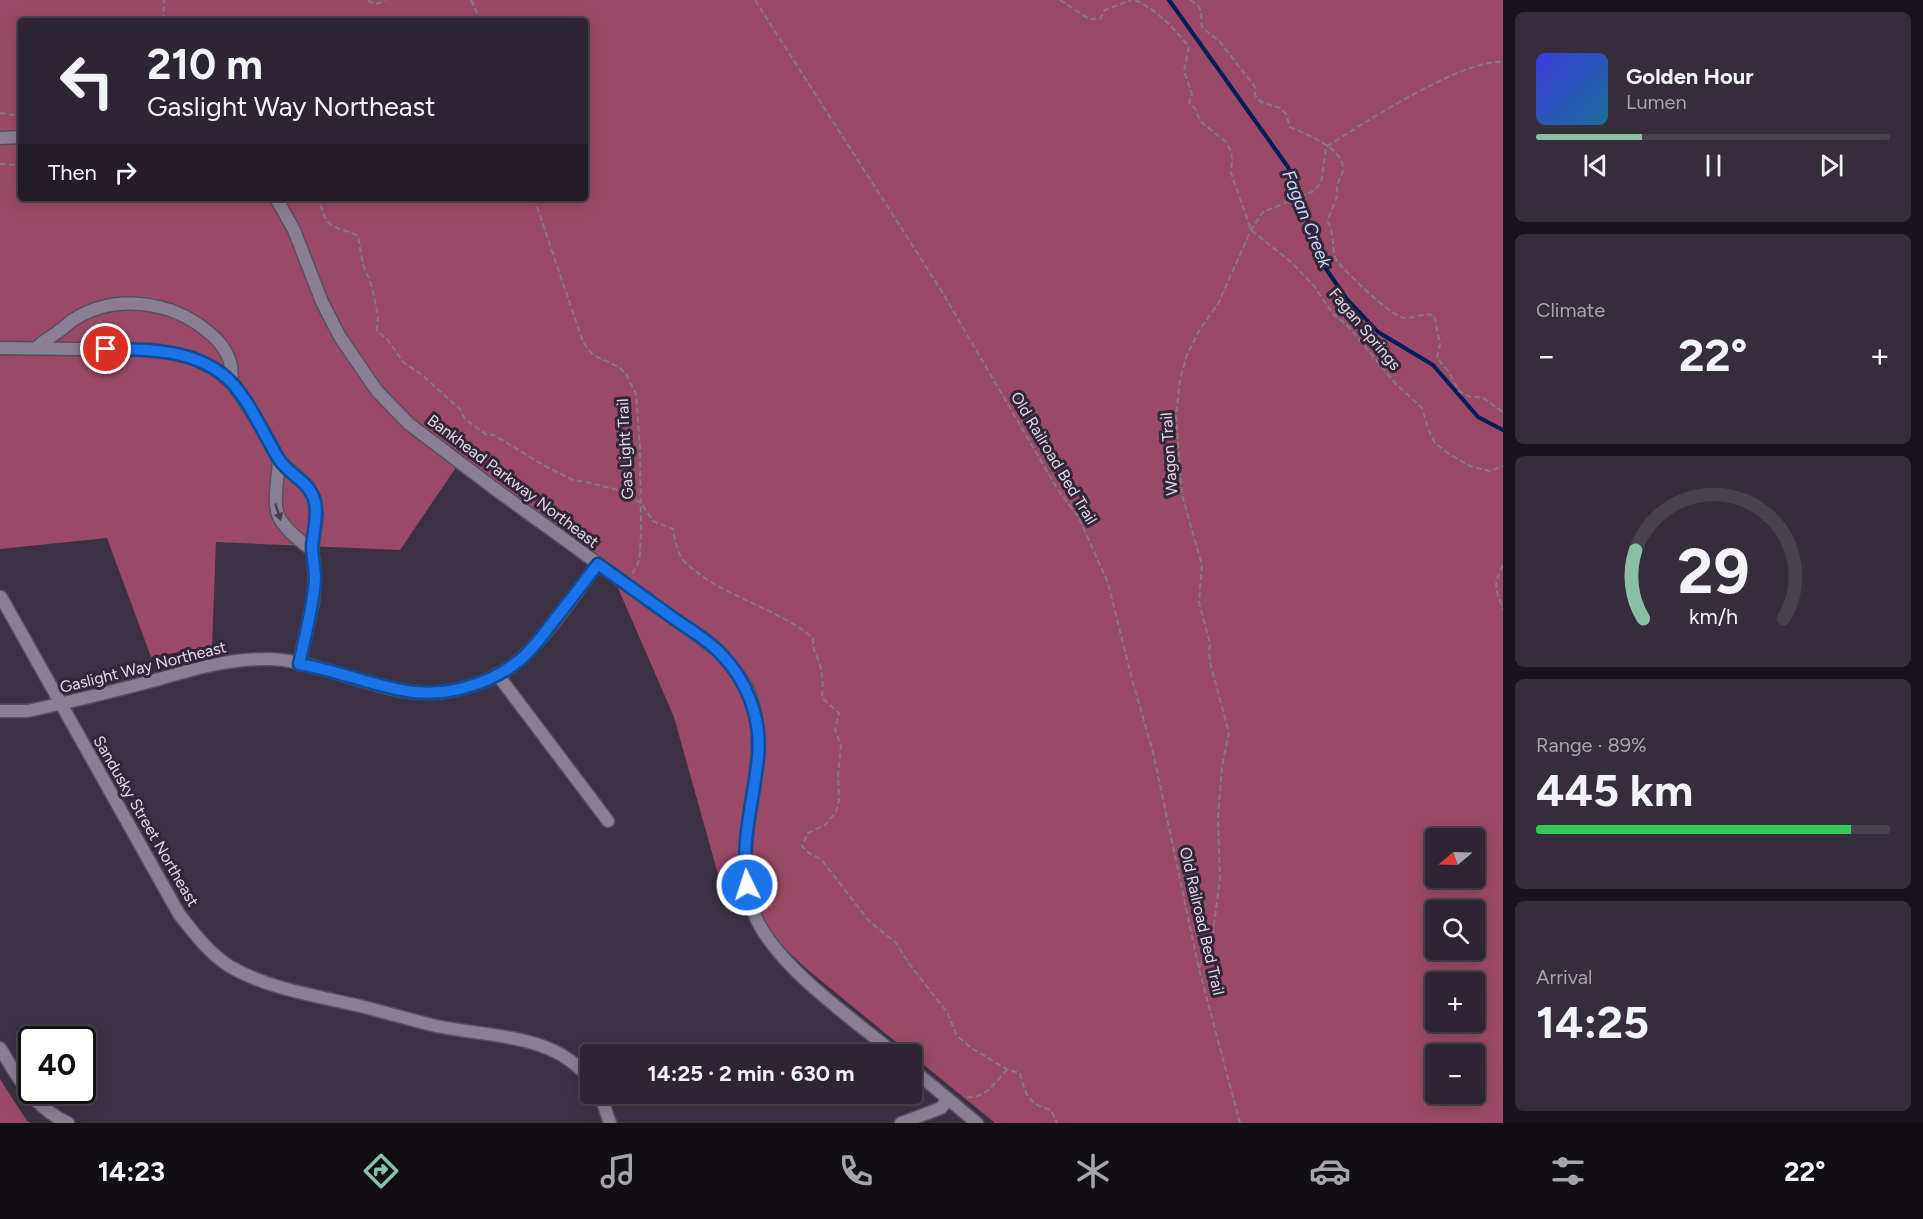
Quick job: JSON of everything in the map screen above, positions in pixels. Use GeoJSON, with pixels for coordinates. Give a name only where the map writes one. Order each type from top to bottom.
{"type":"FeatureCollection","features":[{"type":"Feature","properties":{"kind":"street"},"geometry":{"type":"LineString","coordinates":[[0,138],[18,137]]}},
{"type":"Feature","properties":{"kind":"street","name":"Bankhead Parkway Northeast"},"geometry":{"type":"LineString","coordinates":[[278,201],[294,230],[322,302],[340,338],[377,391],[409,424],[720,652],[748,691],[754,710],[759,754],[747,830],[744,866],[754,910],[760,925],[779,952],[805,979],[883,1044]]}},
{"type":"Feature","properties":{"kind":"street"},"geometry":{"type":"LineString","coordinates":[[37,348],[74,319],[93,310],[132,303],[149,305],[182,314],[220,340],[230,366],[231,382]]}},
{"type":"Feature","properties":{"kind":"street"},"geometry":{"type":"LineString","coordinates":[[0,348],[156,350],[192,358],[213,368],[231,382],[248,406],[279,460],[308,486],[315,500],[317,517],[312,550],[315,576],[313,602],[299,664]]}},
{"type":"Feature","properties":{"kind":"street"},"geometry":{"type":"LineString","coordinates":[[279,460],[274,501],[278,518],[295,537],[312,550]]}},
{"type":"Feature","properties":{"kind":"street","name":"Gaslight Way Northeast"},"geometry":{"type":"LineString","coordinates":[[0,711],[28,711],[233,661],[265,658],[299,664],[376,685],[428,693],[469,686],[516,663],[539,639],[598,564]]}},
{"type":"Feature","properties":{"kind":"street","name":"Sandusky Street Northeast"},"geometry":{"type":"LineString","coordinates":[[1,597],[179,914],[207,949],[230,966],[257,979],[436,1026],[535,1043],[556,1052],[580,1071]]}},
{"type":"Feature","properties":{"kind":"street"},"geometry":{"type":"LineString","coordinates":[[497,674],[608,821]]}},
{"type":"Feature","properties":{"kind":"street"},"geometry":{"type":"LineString","coordinates":[[0,1048],[26,1091],[45,1109],[68,1123]]}},
{"type":"Feature","properties":{"kind":"street"},"geometry":{"type":"LineString","coordinates":[[922,1077],[977,1123]]}},
{"type":"Feature","properties":{"kind":"street"},"geometry":{"type":"LineString","coordinates":[[901,1123],[951,1102]]}},
{"type":"Feature","properties":{"kind":"street"},"geometry":{"type":"LineString","coordinates":[[604,1104],[609,1119]]}},
{"type":"Feature","properties":{"kind":"path"},"geometry":{"type":"LineString","coordinates":[[163,18],[164,0]]}},
{"type":"Feature","properties":{"kind":"path"},"geometry":{"type":"LineString","coordinates":[[368,0],[373,4],[380,4],[385,0]]}},
{"type":"Feature","properties":{"kind":"path"},"geometry":{"type":"LineString","coordinates":[[471,0],[480,18]]}},
{"type":"Feature","properties":{"kind":"path","name":"Old Railroad Bed Trail"},"geometry":{"type":"LineString","coordinates":[[755,0],[941,290],[1052,480],[1079,518],[1108,583],[1153,752],[1199,969],[1240,1123]]}},
{"type":"Feature","properties":{"kind":"path"},"geometry":{"type":"LineString","coordinates":[[1060,0],[1089,19],[1100,19],[1105,10],[1133,0],[1148,7],[1164,20],[1189,47],[1184,71],[1192,94],[1189,102],[1196,110],[1200,121],[1226,142],[1231,151],[1231,173],[1251,230]]}},
{"type":"Feature","properties":{"kind":"path"},"geometry":{"type":"LineString","coordinates":[[1190,0],[1197,3],[1203,15],[1202,27],[1220,42],[1255,87],[1255,95],[1261,102],[1280,108],[1286,114],[1290,127],[1335,150],[1342,161],[1343,172],[1336,185],[1337,197],[1330,211],[1328,222],[1333,231],[1336,260],[1396,316],[1405,318],[1428,313],[1434,315],[1440,344],[1437,358],[1449,372],[1459,391],[1470,397],[1482,397],[1503,412]]}},
{"type":"Feature","properties":{"kind":"path"},"geometry":{"type":"LineString","coordinates":[[1326,147],[1381,113],[1463,70],[1493,61],[1503,62]]}},
{"type":"Feature","properties":{"kind":"path"},"geometry":{"type":"LineString","coordinates":[[0,113],[18,116]]}},
{"type":"Feature","properties":{"kind":"path","name":"Wagon Trail"},"geometry":{"type":"LineString","coordinates":[[1199,969],[1213,932],[1220,878],[1218,817],[1222,766],[1229,733],[1211,666],[1210,643],[1199,602],[1202,565],[1182,495],[1176,415],[1180,380],[1187,355],[1200,329],[1218,304],[1251,230],[1263,212],[1312,192],[1322,183],[1326,147]]}},
{"type":"Feature","properties":{"kind":"path"},"geometry":{"type":"LineString","coordinates":[[0,164],[18,165]]}},
{"type":"Feature","properties":{"kind":"path","name":"Gas Light Trail"},"geometry":{"type":"LineString","coordinates":[[535,201],[583,342],[593,355],[619,367],[626,374],[636,394],[641,488],[640,553],[638,564],[626,584]]}},
{"type":"Feature","properties":{"kind":"path","name":"Fagan Springs"},"geometry":{"type":"LineString","coordinates":[[1251,230],[1291,262],[1314,286],[1333,314],[1347,325],[1396,384],[1422,408],[1435,443],[1472,467],[1493,471],[1503,466]]}},
{"type":"Feature","properties":{"kind":"path"},"geometry":{"type":"LineString","coordinates":[[1503,565],[1495,581],[1495,588],[1503,609]]}},
{"type":"Feature","properties":{"kind":"path"},"geometry":{"type":"LineString","coordinates":[[951,1102],[965,1097],[975,1098],[986,1093],[1008,1070]]}},
{"type":"Feature","properties":{"kind":"shaded area"},"geometry":{"type":"Polygon","coordinates":[[[0,0],[1503,0],[1503,1123],[995,1123],[922,1063],[922,1044],[898,1044],[808,970],[723,892],[674,717],[608,565],[461,460],[400,550],[216,542],[212,646],[151,657],[107,538],[0,549],[0,0]]]}},
{"type":"Feature","properties":{"kind":"shaded area"},"geometry":{"type":"Polygon","coordinates":[[[0,1079],[27,1121],[31,1123],[0,1123],[0,1079]]]}},
{"type":"Feature","properties":{"kind":"waterway","name":"Fagan Creek"},"geometry":{"type":"LineString","coordinates":[[1169,0],[1288,167],[1324,266],[1346,298],[1378,332],[1433,365],[1478,417],[1503,430]]}},
{"type":"Feature","properties":{"kind":"route"},"geometry":{"type":"LineString","coordinates":[[106,349],[156,350],[192,358],[213,368],[233,384],[241,395],[279,460],[308,486],[315,500],[317,517],[312,550],[315,576],[313,602],[299,664],[376,685],[428,693],[484,681],[516,663],[539,639],[598,564],[720,652],[748,691],[757,731],[759,754],[747,830],[744,866],[747,885]]}}]}
